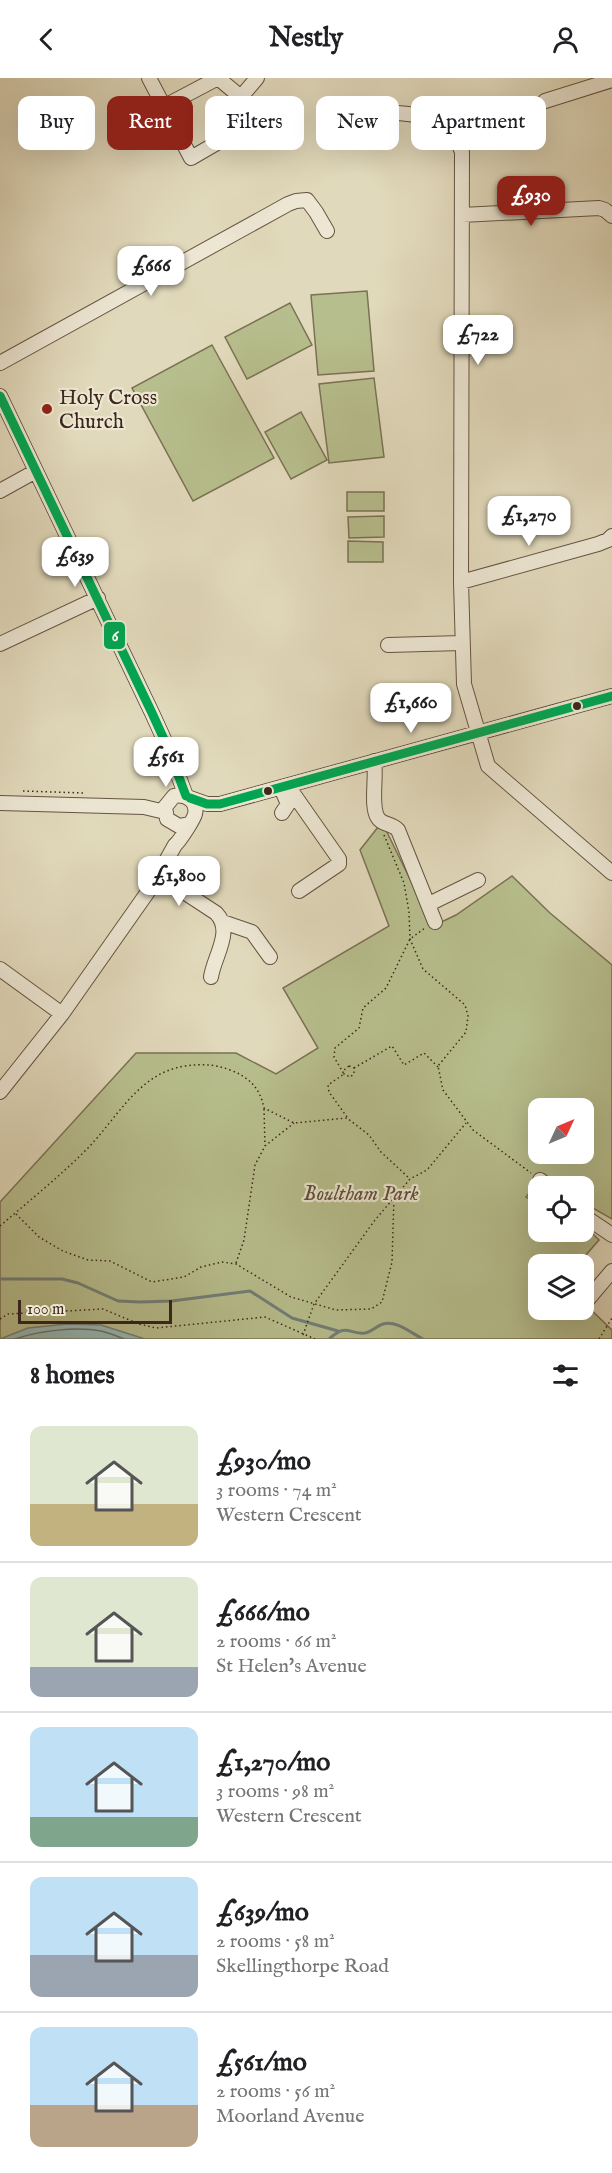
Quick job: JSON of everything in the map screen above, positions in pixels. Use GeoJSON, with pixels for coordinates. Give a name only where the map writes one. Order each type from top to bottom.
{"type":"FeatureCollection","features":[{"type":"Feature","properties":{"kind":"street"},"geometry":{"type":"LineString","coordinates":[[148,78],[159,96]]}},
{"type":"Feature","properties":{"kind":"street"},"geometry":{"type":"LineString","coordinates":[[184,96],[218,78],[240,96]]}},
{"type":"Feature","properties":{"kind":"street"},"geometry":{"type":"LineString","coordinates":[[242,96],[257,78]]}},
{"type":"Feature","properties":{"kind":"street"},"geometry":{"type":"LineString","coordinates":[[546,101],[612,80]]}},
{"type":"Feature","properties":{"kind":"street"},"geometry":{"type":"LineString","coordinates":[[399,115],[422,116],[443,125],[453,132],[462,152],[461,582],[464,684],[488,766],[612,873]]}},
{"type":"Feature","properties":{"kind":"street"},"geometry":{"type":"LineString","coordinates":[[187,150],[191,158],[205,150]]}},
{"type":"Feature","properties":{"kind":"street"},"geometry":{"type":"LineString","coordinates":[[0,363],[288,204],[307,200],[327,231]]}},
{"type":"Feature","properties":{"kind":"street"},"geometry":{"type":"LineString","coordinates":[[462,215],[599,208],[611,214]]}},
{"type":"Feature","properties":{"kind":"street"},"geometry":{"type":"LineString","coordinates":[[0,396],[98,598],[157,711],[176,768],[180,797]]}},
{"type":"Feature","properties":{"kind":"street"},"geometry":{"type":"LineString","coordinates":[[0,491],[36,471]]}},
{"type":"Feature","properties":{"kind":"street"},"geometry":{"type":"LineString","coordinates":[[461,582],[598,544],[612,536]]}},
{"type":"Feature","properties":{"kind":"street"},"geometry":{"type":"LineString","coordinates":[[0,644],[98,598]]}},
{"type":"Feature","properties":{"kind":"street"},"geometry":{"type":"LineString","coordinates":[[388,645],[462,643]]}},
{"type":"Feature","properties":{"kind":"street"},"geometry":{"type":"LineString","coordinates":[[0,803],[144,807],[180,797],[207,804],[220,804],[612,696]]}},
{"type":"Feature","properties":{"kind":"street"},"geometry":{"type":"LineString","coordinates":[[374,761],[375,812],[382,822],[391,824],[398,830],[429,904],[432,924]]}},
{"type":"Feature","properties":{"kind":"street"},"geometry":{"type":"LineString","coordinates":[[282,813],[288,804],[285,787]]}},
{"type":"Feature","properties":{"kind":"street"},"geometry":{"type":"LineString","coordinates":[[285,787],[339,859],[339,864],[299,891]]}},
{"type":"Feature","properties":{"kind":"street"},"geometry":{"type":"LineString","coordinates":[[175,845],[167,817],[167,802],[180,797]]}},
{"type":"Feature","properties":{"kind":"street"},"geometry":{"type":"LineString","coordinates":[[0,1092],[62,1014],[158,875],[175,845],[180,841],[192,820],[195,806],[180,797]]}},
{"type":"Feature","properties":{"kind":"street"},"geometry":{"type":"LineString","coordinates":[[144,807],[167,817],[179,826],[220,804]]}},
{"type":"Feature","properties":{"kind":"street"},"geometry":{"type":"LineString","coordinates":[[158,875],[216,913],[223,922],[252,932],[270,957]]}},
{"type":"Feature","properties":{"kind":"street"},"geometry":{"type":"LineString","coordinates":[[429,904],[478,880]]}},
{"type":"Feature","properties":{"kind":"street"},"geometry":{"type":"LineString","coordinates":[[211,976],[224,938],[223,922]]}},
{"type":"Feature","properties":{"kind":"street"},"geometry":{"type":"LineString","coordinates":[[0,969],[62,1014]]}},
{"type":"Feature","properties":{"kind":"street"},"geometry":{"type":"LineString","coordinates":[[594,1223],[612,1235]]}},
{"type":"Feature","properties":{"kind":"street"},"geometry":{"type":"LineString","coordinates":[[594,1292],[612,1271]]}},
{"type":"Feature","properties":{"kind":"path"},"geometry":{"type":"LineString","coordinates":[[382,822],[385,839],[404,883],[409,912],[410,939],[423,969],[465,1005],[468,1016],[466,1032],[438,1067]]}},
{"type":"Feature","properties":{"kind":"path"},"geometry":{"type":"LineString","coordinates":[[354,1068],[354,1074],[351,1077],[344,1074],[334,1057],[335,1047],[359,1028],[363,1008],[386,988],[410,939],[432,924]]}},
{"type":"Feature","properties":{"kind":"path"},"geometry":{"type":"LineString","coordinates":[[410,1179],[381,1152],[369,1135],[347,1118],[329,1092],[328,1085],[344,1074],[345,1069],[349,1066],[354,1068],[392,1046],[404,1065],[424,1053],[438,1067],[443,1090],[473,1130],[535,1176]]}},
{"type":"Feature","properties":{"kind":"path"},"geometry":{"type":"LineString","coordinates":[[0,1226],[60,1176],[89,1147],[127,1101],[149,1080],[172,1068],[216,1065],[250,1080],[262,1096],[265,1146]]}},
{"type":"Feature","properties":{"kind":"path"},"geometry":{"type":"LineString","coordinates":[[264,1108],[294,1123],[347,1118]]}},
{"type":"Feature","properties":{"kind":"path"},"geometry":{"type":"LineString","coordinates":[[303,1335],[314,1304],[375,1220],[410,1179],[427,1170],[467,1122]]}},
{"type":"Feature","properties":{"kind":"path"},"geometry":{"type":"LineString","coordinates":[[236,1264],[244,1240],[255,1166],[265,1146],[294,1123]]}},
{"type":"Feature","properties":{"kind":"path"},"geometry":{"type":"LineString","coordinates":[[15,1213],[39,1237],[63,1251],[88,1260],[110,1262],[152,1282],[184,1277],[201,1267],[222,1262],[236,1264],[291,1297],[336,1310],[358,1310],[371,1309],[382,1302],[392,1262],[394,1197]]}},
{"type":"Feature","properties":{"kind":"path"},"geometry":{"type":"LineString","coordinates":[[0,1319],[8,1314],[103,1309],[139,1324],[156,1328],[265,1317],[315,1339]]}},
{"type":"Feature","properties":{"kind":"path"},"geometry":{"type":"LineString","coordinates":[[600,1339],[612,1318]]}},
{"type":"Feature","properties":{"kind":"green space"},"geometry":{"type":"Polygon","coordinates":[[[367,291],[374,371],[318,375],[311,295],[367,291]]]}},
{"type":"Feature","properties":{"kind":"green space"},"geometry":{"type":"Polygon","coordinates":[[[290,303],[312,345],[247,379],[225,337],[290,303]]]}},
{"type":"Feature","properties":{"kind":"green space"},"geometry":{"type":"Polygon","coordinates":[[[212,345],[274,458],[193,501],[132,388],[212,345]]]}},
{"type":"Feature","properties":{"kind":"green space"},"geometry":{"type":"Polygon","coordinates":[[[374,378],[384,457],[329,463],[319,384],[374,378]]]}},
{"type":"Feature","properties":{"kind":"green space"},"geometry":{"type":"Polygon","coordinates":[[[301,412],[327,460],[291,479],[265,432],[301,412]]]}},
{"type":"Feature","properties":{"kind":"green space"},"geometry":{"type":"Polygon","coordinates":[[[347,492],[384,492],[384,511],[347,511],[347,492]]]}},
{"type":"Feature","properties":{"kind":"green space"},"geometry":{"type":"Polygon","coordinates":[[[384,516],[384,537],[349,538],[348,517],[384,516]]]}},
{"type":"Feature","properties":{"kind":"green space"},"geometry":{"type":"Polygon","coordinates":[[[348,541],[383,542],[383,562],[348,562],[348,541]]]}},
{"type":"Feature","properties":{"kind":"green space","name":"Boultham Park"},"geometry":{"type":"Polygon","coordinates":[[[382,822],[433,926],[456,915],[512,876],[550,913],[612,965],[612,1219],[594,1209],[594,1176],[528,1176],[526,1197],[528,1198],[528,1242],[594,1242],[594,1235],[599,1240],[587,1254],[528,1254],[528,1320],[594,1320],[594,1313],[612,1330],[612,1339],[0,1339],[0,1202],[136,1053],[236,1053],[276,1074],[318,1048],[283,988],[389,926],[360,850],[382,822]]]}},
{"type":"Feature","properties":{"kind":"water"},"geometry":{"type":"Polygon","coordinates":[[[67,1324],[101,1325],[145,1339],[0,1339],[28,1328],[67,1324]]]}},
{"type":"Feature","properties":{"kind":"waterway"},"geometry":{"type":"LineString","coordinates":[[0,1279],[62,1279],[78,1283],[118,1301],[172,1301],[250,1291],[292,1318],[338,1331]]}},
{"type":"Feature","properties":{"kind":"waterway"},"geometry":{"type":"LineString","coordinates":[[329,1339],[340,1331],[365,1333],[388,1323],[398,1325],[423,1339]]}},
{"type":"Feature","properties":{"kind":"transit line","name":"6"},"geometry":{"type":"LineString","coordinates":[[0,396],[152,713],[186,796]]}},
{"type":"Feature","properties":{"kind":"transit line","name":"6"},"geometry":{"type":"LineString","coordinates":[[190,798],[207,804],[220,804],[612,696]]}},
{"type":"Feature","properties":{"kind":"place","name":"Holy Cross Church"},"geometry":{"type":"Point","coordinates":[47,409]}}]}
